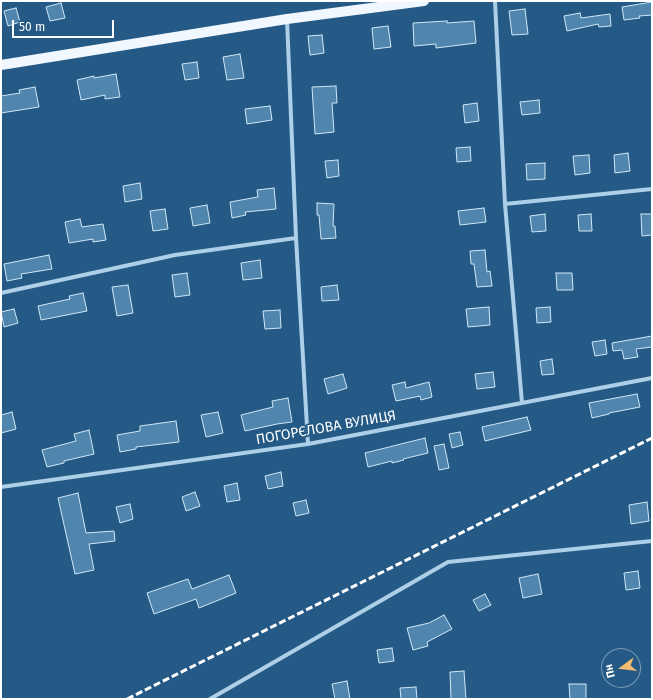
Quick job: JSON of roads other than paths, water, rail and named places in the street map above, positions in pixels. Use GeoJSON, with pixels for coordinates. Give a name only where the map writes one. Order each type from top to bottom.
{"type":"FeatureCollection","features":[{"type":"Feature","properties":{"kind":"main road"},"geometry":{"type":"LineString","coordinates":[[1,65],[287,19],[424,1]]}},
{"type":"Feature","properties":{"kind":"street"},"geometry":{"type":"LineString","coordinates":[[495,1],[505,204],[522,403]]}},
{"type":"Feature","properties":{"kind":"street"},"geometry":{"type":"LineString","coordinates":[[287,19],[296,238],[308,444]]}},
{"type":"Feature","properties":{"kind":"street"},"geometry":{"type":"LineString","coordinates":[[505,204],[652,189]]}},
{"type":"Feature","properties":{"kind":"street"},"geometry":{"type":"LineString","coordinates":[[1,293],[175,255],[296,238]]}},
{"type":"Feature","properties":{"kind":"street","name":"ПОГОРЄЛОВА ВУЛИЦЯ"},"geometry":{"type":"LineString","coordinates":[[1,487],[308,444],[652,378]]}},
{"type":"Feature","properties":{"kind":"street"},"geometry":{"type":"LineString","coordinates":[[210,699],[448,562],[652,541]]}},
{"type":"Feature","properties":{"kind":"railway"},"geometry":{"type":"LineString","coordinates":[[127,699],[652,438]]}}]}
